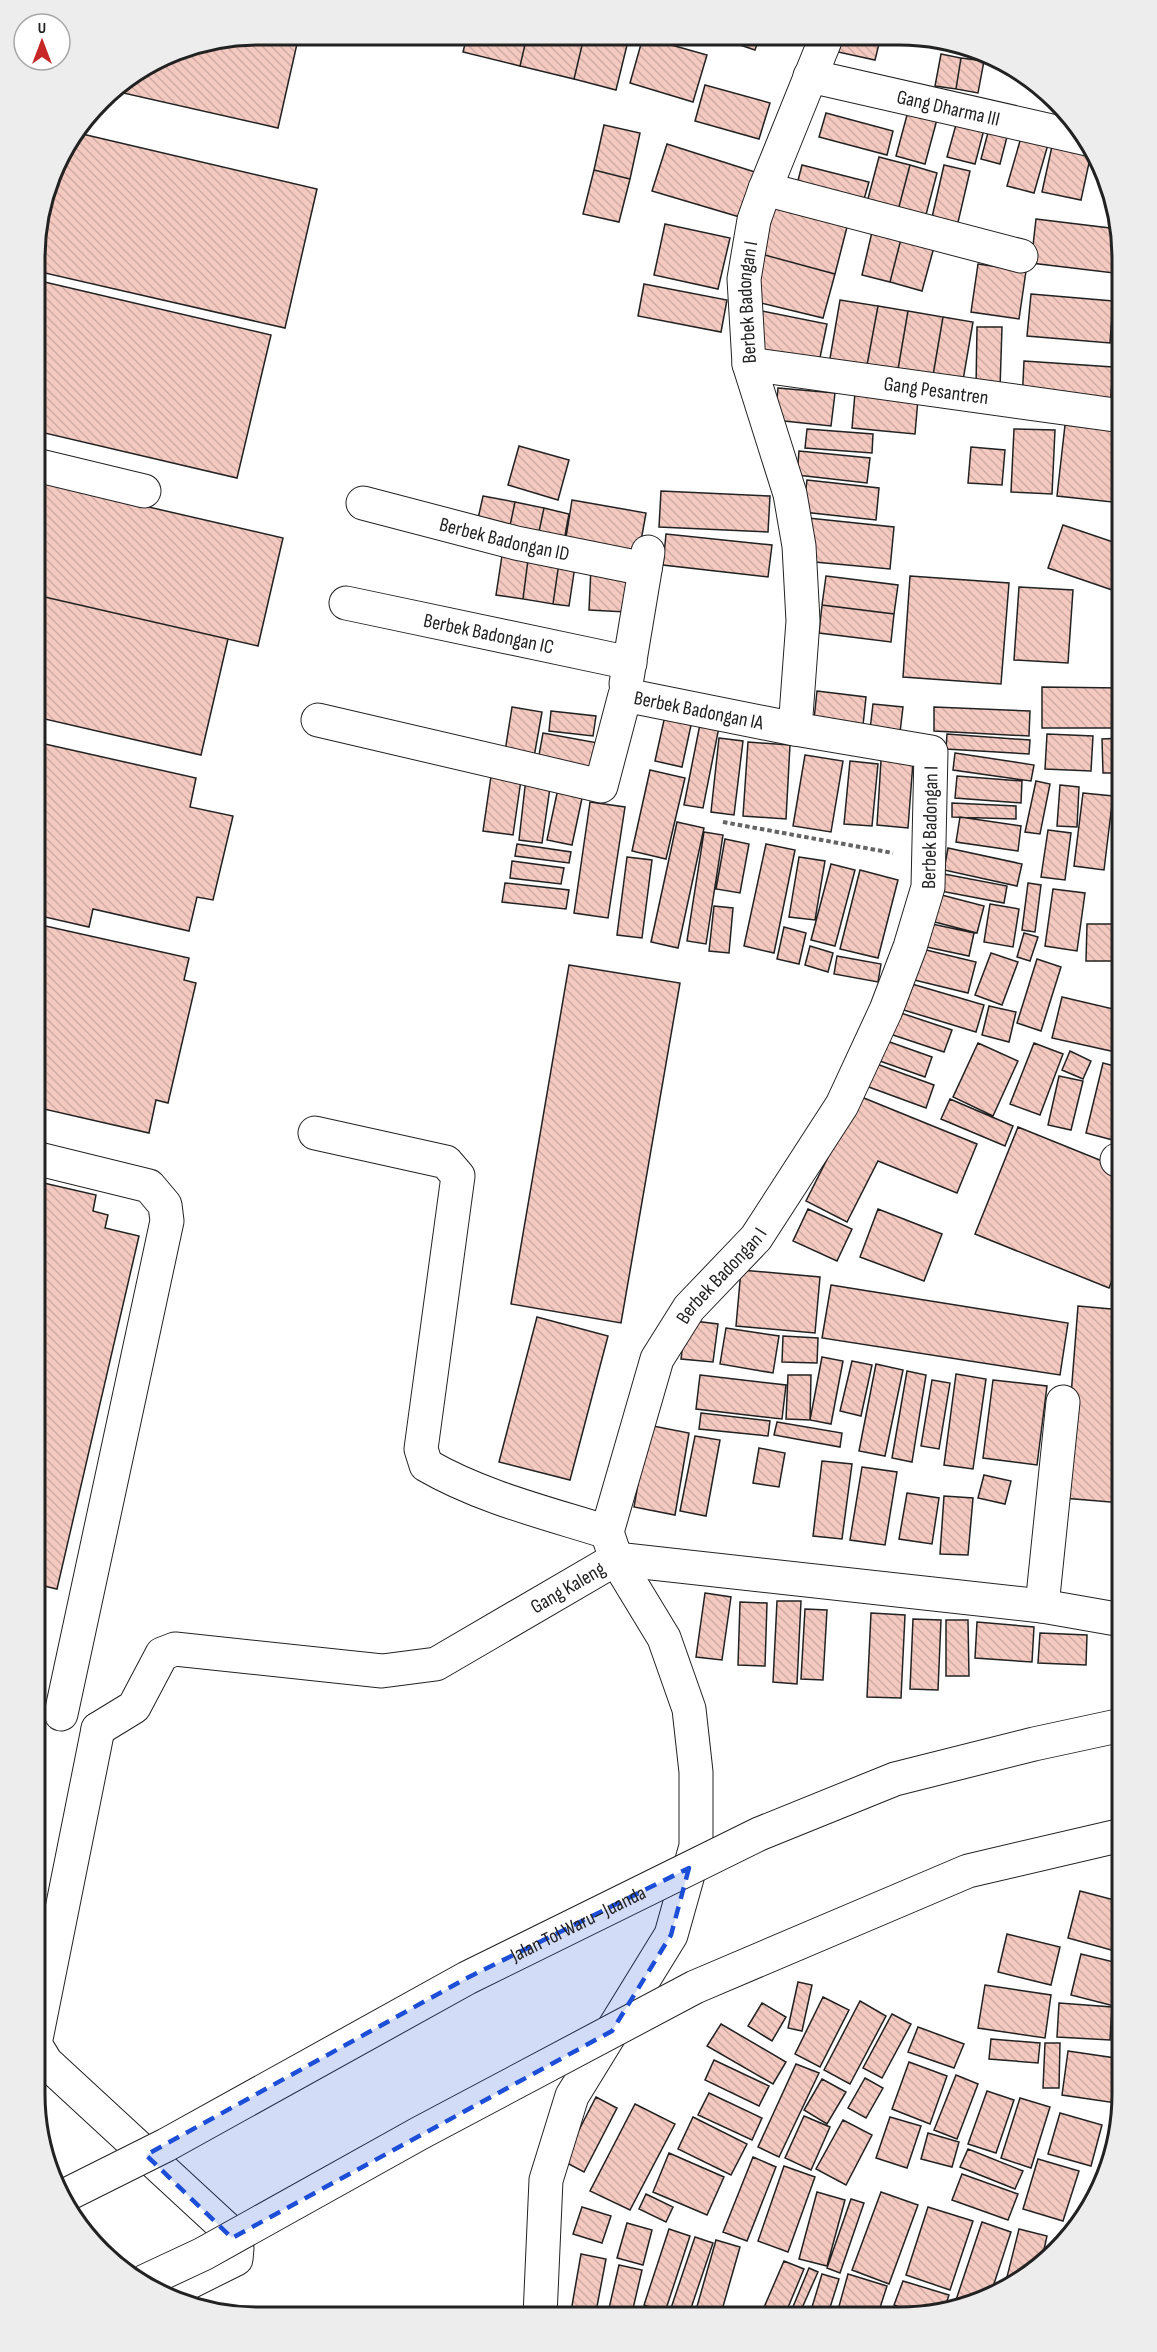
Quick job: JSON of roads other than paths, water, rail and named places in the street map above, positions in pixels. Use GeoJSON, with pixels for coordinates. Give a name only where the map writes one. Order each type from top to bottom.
{"type":"FeatureCollection","features":[{"type":"Feature","properties":{"kind":"main road","name":"Berbek Badongan I"},"geometry":{"type":"LineString","coordinates":[[611,1546],[657,1359],[689,1308],[756,1238],[842,1105],[886,1011],[910,947],[928,887],[931,752],[795,729],[803,621],[799,546],[790,494],[748,364],[744,279],[754,220],[823,45]]}},
{"type":"Feature","properties":{"kind":"main road","name":"Gang Dharma III"},"geometry":{"type":"LineString","coordinates":[[810,76],[1073,136]]}},
{"type":"Feature","properties":{"kind":"main road"},"geometry":{"type":"LineString","coordinates":[[765,189],[1021,256]]}},
{"type":"Feature","properties":{"kind":"main road","name":"Gang Pesantren"},"geometry":{"type":"LineString","coordinates":[[748,364],[1112,415]]}},
{"type":"Feature","properties":{"kind":"main road"},"geometry":{"type":"LineString","coordinates":[[45,467],[144,491]]}},
{"type":"Feature","properties":{"kind":"main road","name":"Berbek Badongan ID"},"geometry":{"type":"LineString","coordinates":[[363,503],[516,543],[647,560],[627,679]]}},
{"type":"Feature","properties":{"kind":"main road","name":"Berbek Badongan IC"},"geometry":{"type":"LineString","coordinates":[[346,603],[627,679]]}},
{"type":"Feature","properties":{"kind":"main road","name":"Berbek Badongan IA"},"geometry":{"type":"LineString","coordinates":[[318,720],[601,786],[627,679],[795,729]]}},
{"type":"Feature","properties":{"kind":"main road"},"geometry":{"type":"LineString","coordinates":[[315,1133],[446,1162],[458,1176],[421,1449],[426,1465],[441,1474],[611,1546],[664,1638],[689,1709],[696,1772],[696,1846],[671,1935],[569,2106],[546,2180],[540,2307]]}},
{"type":"Feature","properties":{"kind":"main road"},"geometry":{"type":"LineString","coordinates":[[45,1160],[149,1185],[165,1205],[167,1221],[48,1711],[98,1729],[45,1994]]}},
{"type":"Feature","properties":{"kind":"main road"},"geometry":{"type":"LineString","coordinates":[[1042,1606],[1063,1402]]}},
{"type":"Feature","properties":{"kind":"main road","name":"Gang Kaleng"},"geometry":{"type":"LineString","coordinates":[[98,1729],[134,1707],[162,1654],[175,1649],[382,1671],[436,1664],[611,1546],[1042,1606],[1112,1618]]}},
{"type":"Feature","properties":{"kind":"main road","name":"Jalan Tol Waru–Juanda"},"geometry":{"type":"LineString","coordinates":[[70,2193],[166,2145],[467,1978],[759,1834],[895,1779],[1112,1727]]}},
{"type":"Feature","properties":{"kind":"main road"},"geometry":{"type":"LineString","coordinates":[[152,2278],[203,2254],[420,2133],[695,1987],[968,1871],[1112,1837]]}},
{"type":"Feature","properties":{"kind":"main road"},"geometry":{"type":"LineString","coordinates":[[45,2060],[229,2231],[237,2248],[236,2259],[174,2290]]}}]}
